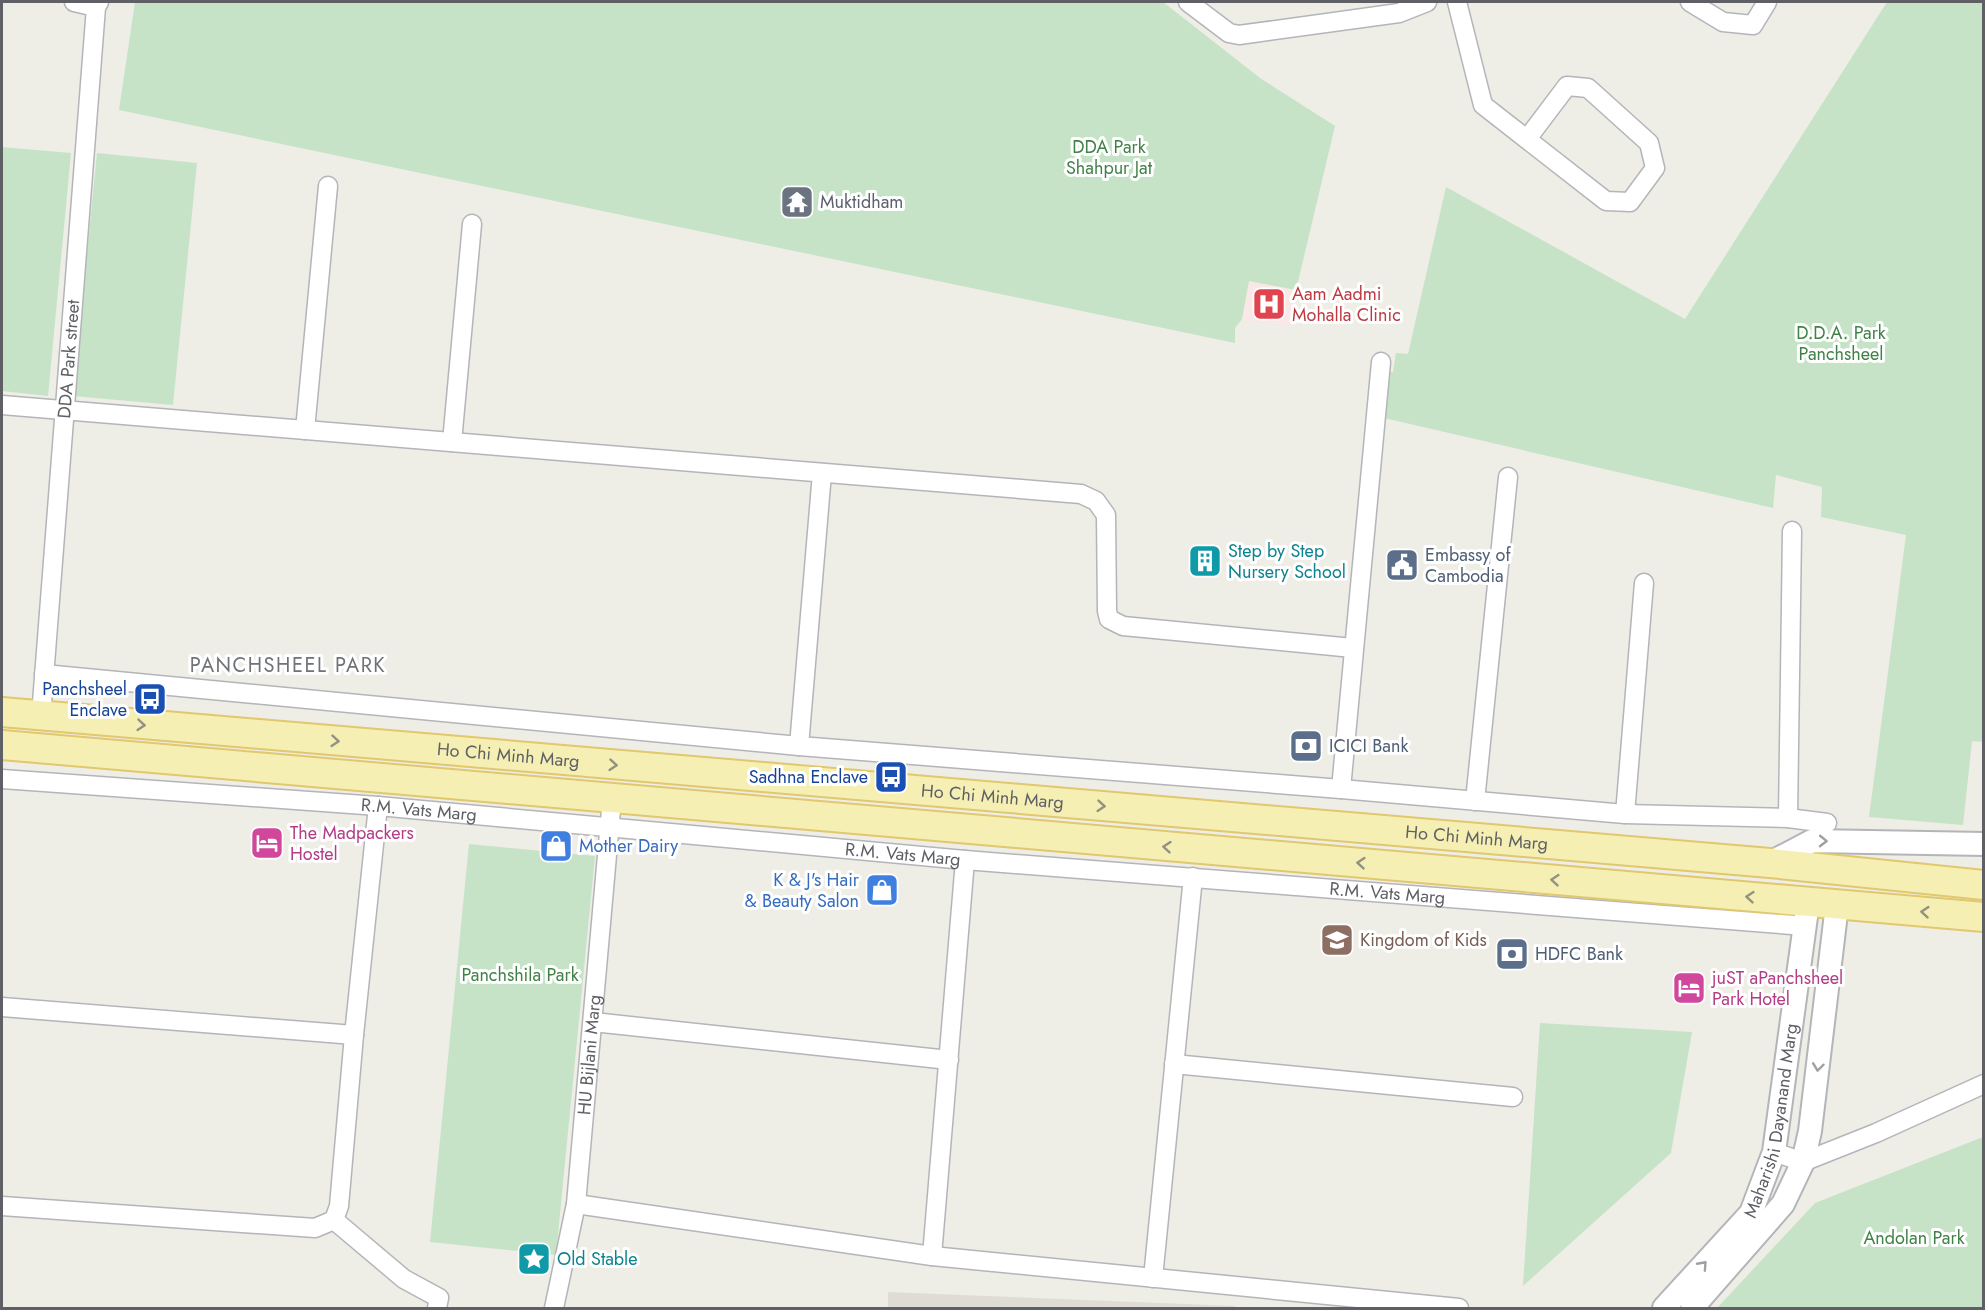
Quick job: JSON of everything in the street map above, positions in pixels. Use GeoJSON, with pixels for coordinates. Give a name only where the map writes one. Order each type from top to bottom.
{"type":"FeatureCollection","features":[{"type":"Feature","properties":{"kind":"main road","name":"Ho Chi Minh Marg"},"geometry":{"type":"LineString","coordinates":[[2,712],[1770,863],[1983,885]]}},
{"type":"Feature","properties":{"kind":"main road","name":"Ho Chi Minh Marg"},"geometry":{"type":"LineString","coordinates":[[2,745],[612,799],[1806,914],[1837,905],[1983,917]]}},
{"type":"Feature","properties":{"kind":"street"},"geometry":{"type":"LineString","coordinates":[[74,2],[98,4]]}},
{"type":"Feature","properties":{"kind":"street"},"geometry":{"type":"LineString","coordinates":[[1188,2],[1229,33],[1239,34],[1399,13],[1427,2]]}},
{"type":"Feature","properties":{"kind":"street"},"geometry":{"type":"LineString","coordinates":[[1457,2],[1484,105],[1527,139],[1606,201],[1629,202],[1655,168],[1649,144],[1588,88],[1567,86],[1527,139]]}},
{"type":"Feature","properties":{"kind":"street"},"geometry":{"type":"LineString","coordinates":[[1690,2],[1723,22],[1753,26],[1767,2]]}},
{"type":"Feature","properties":{"kind":"street","name":"DDA Park street"},"geometry":{"type":"LineString","coordinates":[[41,716],[63,409],[98,4]]}},
{"type":"Feature","properties":{"kind":"street"},"geometry":{"type":"LineString","coordinates":[[305,430],[328,186]]}},
{"type":"Feature","properties":{"kind":"street"},"geometry":{"type":"LineString","coordinates":[[452,442],[472,224]]}},
{"type":"Feature","properties":{"kind":"street"},"geometry":{"type":"LineString","coordinates":[[1341,789],[1381,362]]}},
{"type":"Feature","properties":{"kind":"street"},"geometry":{"type":"LineString","coordinates":[[2,405],[1081,494],[1096,501],[1106,515],[1107,611],[1109,619],[1115,623],[1123,626],[1353,648]]}},
{"type":"Feature","properties":{"kind":"street"},"geometry":{"type":"LineString","coordinates":[[799,746],[822,473]]}},
{"type":"Feature","properties":{"kind":"street"},"geometry":{"type":"LineString","coordinates":[[1475,801],[1508,477]]}},
{"type":"Feature","properties":{"kind":"street"},"geometry":{"type":"LineString","coordinates":[[1788,818],[1792,531]]}},
{"type":"Feature","properties":{"kind":"street"},"geometry":{"type":"LineString","coordinates":[[1625,814],[1644,583]]}},
{"type":"Feature","properties":{"kind":"street"},"geometry":{"type":"LineString","coordinates":[[44,674],[799,746],[1625,814],[1788,818],[1827,824]]}},
{"type":"Feature","properties":{"kind":"street","name":"R.M. Vats Marg"},"geometry":{"type":"LineString","coordinates":[[2,779],[378,806],[965,860],[1193,877],[1806,914]]}},
{"type":"Feature","properties":{"kind":"street","name":"HU Bijlani Marg"},"geometry":{"type":"LineString","coordinates":[[554,1308],[576,1204],[612,799]]}},
{"type":"Feature","properties":{"kind":"street"},"geometry":{"type":"LineString","coordinates":[[2,1206],[315,1228],[334,1220],[339,1206],[378,806]]}},
{"type":"Feature","properties":{"kind":"street"},"geometry":{"type":"LineString","coordinates":[[1770,863],[1812,841],[1983,844]]}},
{"type":"Feature","properties":{"kind":"street"},"geometry":{"type":"LineString","coordinates":[[932,1256],[965,860]]}},
{"type":"Feature","properties":{"kind":"street"},"geometry":{"type":"LineString","coordinates":[[1153,1278],[1193,877]]}},
{"type":"Feature","properties":{"kind":"street","name":"Maharishi Dayanand Marg"},"geometry":{"type":"LineString","coordinates":[[1692,1308],[1783,1204],[1803,1162],[1810,1131],[1837,905]]}},
{"type":"Feature","properties":{"kind":"street","name":"Maharishi Dayanand Marg"},"geometry":{"type":"LineString","coordinates":[[1664,1308],[1750,1214],[1774,1152],[1806,914]]}},
{"type":"Feature","properties":{"kind":"street"},"geometry":{"type":"LineString","coordinates":[[1799,967],[1828,972]]}},
{"type":"Feature","properties":{"kind":"street"},"geometry":{"type":"LineString","coordinates":[[2,1007],[354,1035]]}},
{"type":"Feature","properties":{"kind":"street"},"geometry":{"type":"LineString","coordinates":[[593,1022],[949,1060]]}},
{"type":"Feature","properties":{"kind":"street"},"geometry":{"type":"LineString","coordinates":[[1790,1030],[1822,1035]]}},
{"type":"Feature","properties":{"kind":"street"},"geometry":{"type":"LineString","coordinates":[[1174,1064],[1513,1097]]}},
{"type":"Feature","properties":{"kind":"street"},"geometry":{"type":"LineString","coordinates":[[1774,1152],[1803,1162],[1876,1133],[1983,1084]]}},
{"type":"Feature","properties":{"kind":"street"},"geometry":{"type":"LineString","coordinates":[[576,1204],[932,1256],[1459,1308]]}},
{"type":"Feature","properties":{"kind":"street"},"geometry":{"type":"LineString","coordinates":[[334,1220],[404,1279],[439,1298],[437,1308]]}},
{"type":"Feature","properties":{"kind":"shaded area","name":"Aam Aadmi Mohalla Clinic"},"geometry":{"type":"Polygon","coordinates":[[[1249,281],[1296,290],[1288,327],[1242,319],[1249,281]]]}},
{"type":"Feature","properties":{"kind":"shaded area"},"geometry":{"type":"Polygon","coordinates":[[[888,1292],[1235,1306],[1235,1308],[888,1308],[888,1292]]]}},
{"type":"Feature","properties":{"kind":"green space","name":"DDA Park Shahpur Jat"},"geometry":{"type":"Polygon","coordinates":[[[135,2],[1163,2],[1260,78],[1335,126],[1296,290],[1249,281],[1242,319],[1235,328],[1235,343],[119,110],[135,2]]]}},
{"type":"Feature","properties":{"kind":"green space","name":"D.D.A. Park Panchsheel"},"geometry":{"type":"Polygon","coordinates":[[[1887,2],[1983,2],[1984,742],[1972,741],[1963,825],[1869,817],[1906,535],[1821,517],[1822,487],[1776,475],[1773,508],[1384,418],[1387,373],[1393,372],[1396,353],[1408,354],[1446,187],[1685,319],[1887,2]]]}},
{"type":"Feature","properties":{"kind":"green space"},"geometry":{"type":"Polygon","coordinates":[[[2,147],[71,153],[48,396],[2,391],[2,147]]]}},
{"type":"Feature","properties":{"kind":"green space"},"geometry":{"type":"Polygon","coordinates":[[[97,153],[197,163],[173,405],[73,396],[97,153]]]}},
{"type":"Feature","properties":{"kind":"green space","name":"Panchshila Park"},"geometry":{"type":"Polygon","coordinates":[[[469,844],[595,856],[556,1255],[430,1242],[469,844]]]}},
{"type":"Feature","properties":{"kind":"green space"},"geometry":{"type":"Polygon","coordinates":[[[1540,1023],[1692,1032],[1671,1153],[1523,1286],[1540,1023]]]}},
{"type":"Feature","properties":{"kind":"green space","name":"Andolan Park"},"geometry":{"type":"Polygon","coordinates":[[[1983,1137],[1983,1308],[1717,1308],[1815,1203],[1983,1137]]]}},
{"type":"Feature","properties":{"kind":"place","name":"Muktidham"},"geometry":{"type":"Point","coordinates":[797,202]}},
{"type":"Feature","properties":{"kind":"place","name":"Aam Aadmi Mohalla Clinic"},"geometry":{"type":"Point","coordinates":[1269,304]}},
{"type":"Feature","properties":{"kind":"place","name":"Step by Step Nursery School"},"geometry":{"type":"Point","coordinates":[1205,561]}},
{"type":"Feature","properties":{"kind":"place","name":"Embassy of Cambodia"},"geometry":{"type":"Point","coordinates":[1402,565]}},
{"type":"Feature","properties":{"kind":"place","name":"Panchsheel Enclave"},"geometry":{"type":"Point","coordinates":[150,699]}},
{"type":"Feature","properties":{"kind":"place","name":"ICICI Bank"},"geometry":{"type":"Point","coordinates":[1306,746]}},
{"type":"Feature","properties":{"kind":"place","name":"Sadhna Enclave"},"geometry":{"type":"Point","coordinates":[891,777]}},
{"type":"Feature","properties":{"kind":"place","name":"The Madpackers Hostel"},"geometry":{"type":"Point","coordinates":[267,843]}},
{"type":"Feature","properties":{"kind":"place","name":"Mother Dairy"},"geometry":{"type":"Point","coordinates":[556,846]}},
{"type":"Feature","properties":{"kind":"place","name":"K & J's Hair & Beauty Salon"},"geometry":{"type":"Point","coordinates":[882,890]}},
{"type":"Feature","properties":{"kind":"place","name":"Kingdom of Kids"},"geometry":{"type":"Point","coordinates":[1337,940]}},
{"type":"Feature","properties":{"kind":"place","name":"HDFC Bank"},"geometry":{"type":"Point","coordinates":[1512,954]}},
{"type":"Feature","properties":{"kind":"place","name":"juST aPanchsheel Park Hotel"},"geometry":{"type":"Point","coordinates":[1689,988]}},
{"type":"Feature","properties":{"kind":"place","name":"Old Stable"},"geometry":{"type":"Point","coordinates":[534,1259]}},
{"type":"Feature","properties":{"kind":"district","name":"PANCHSHEEL PARK"},"geometry":{"type":"Point","coordinates":[288,665]}}]}
